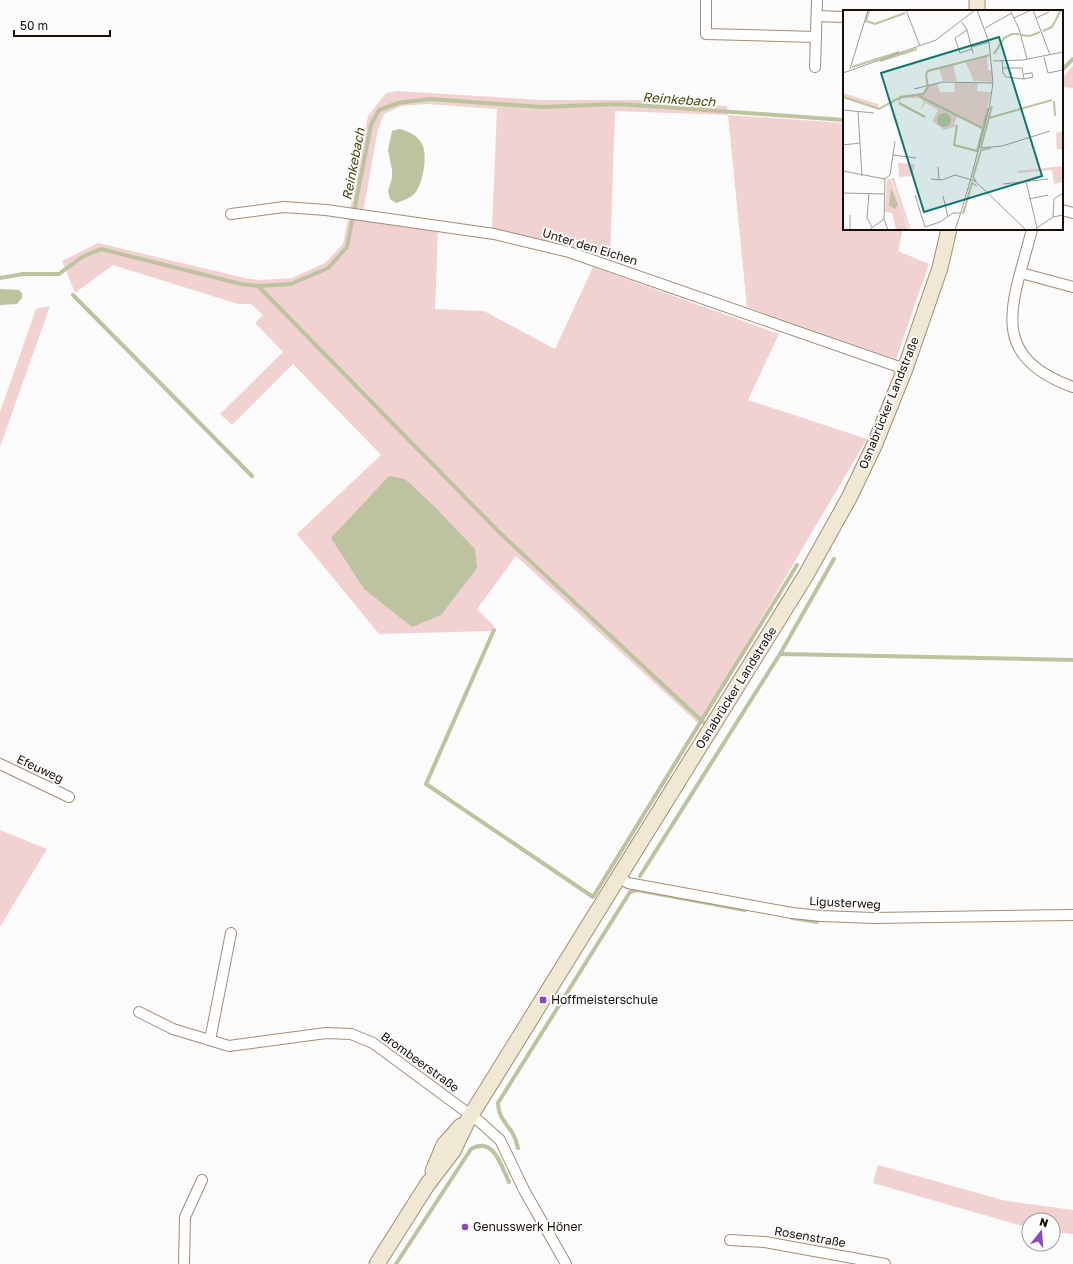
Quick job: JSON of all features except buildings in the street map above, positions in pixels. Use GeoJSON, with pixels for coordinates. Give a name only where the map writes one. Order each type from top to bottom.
{"type":"FeatureCollection","features":[{"type":"Feature","properties":{"kind":"street"},"geometry":{"type":"LineString","coordinates":[[706,0],[706,34],[816,37]]}},
{"type":"Feature","properties":{"kind":"street"},"geometry":{"type":"LineString","coordinates":[[815,67],[817,0]]}},
{"type":"Feature","properties":{"kind":"street"},"geometry":{"type":"LineString","coordinates":[[817,16],[843,17]]}},
{"type":"Feature","properties":{"kind":"street","name":"Unter den Eichen"},"geometry":{"type":"LineString","coordinates":[[231,214],[284,207],[342,213],[494,234],[569,252],[905,369]]}},
{"type":"Feature","properties":{"kind":"street"},"geometry":{"type":"LineString","coordinates":[[1063,210],[1073,213]]}},
{"type":"Feature","properties":{"kind":"street","name":"Osnabrücker Landstraße"},"geometry":{"type":"LineString","coordinates":[[376,1264],[427,1185],[444,1145],[470,1118],[806,575],[850,498],[905,369],[940,268],[949,230]]}},
{"type":"Feature","properties":{"kind":"street"},"geometry":{"type":"LineString","coordinates":[[1032,230],[1012,309],[1014,338],[1022,356],[1037,370],[1073,387]]}},
{"type":"Feature","properties":{"kind":"street"},"geometry":{"type":"LineString","coordinates":[[1021,273],[1073,287]]}},
{"type":"Feature","properties":{"kind":"street","name":"Efeuweg"},"geometry":{"type":"LineString","coordinates":[[0,764],[69,797]]}},
{"type":"Feature","properties":{"kind":"street","name":"Ligusterweg"},"geometry":{"type":"LineString","coordinates":[[619,878],[628,883],[792,913],[821,916],[873,918],[1073,915]]}},
{"type":"Feature","properties":{"kind":"street"},"geometry":{"type":"LineString","coordinates":[[210,1040],[231,933]]}},
{"type":"Feature","properties":{"kind":"street","name":"Brombeerstraße"},"geometry":{"type":"LineString","coordinates":[[139,1012],[173,1029],[229,1046],[326,1033],[350,1034],[373,1043],[500,1140],[524,1190],[566,1264]]}},
{"type":"Feature","properties":{"kind":"street"},"geometry":{"type":"LineString","coordinates":[[184,1264],[185,1217],[202,1180]]}},
{"type":"Feature","properties":{"kind":"street","name":"Rosenstraße"},"geometry":{"type":"LineString","coordinates":[[730,1240],[765,1242],[885,1264]]}},
{"type":"Feature","properties":{"kind":"shaded area"},"geometry":{"type":"Polygon","coordinates":[[[1073,66],[1073,88],[1063,87],[1063,77],[1073,66]]]}},
{"type":"Feature","properties":{"kind":"shaded area"},"geometry":{"type":"Polygon","coordinates":[[[397,91],[541,100],[651,100],[727,106],[728,115],[615,111],[610,259],[571,246],[492,229],[497,109],[427,104],[401,106],[384,114],[378,129],[363,212],[350,210],[368,116],[386,93],[397,91]]]}},
{"type":"Feature","properties":{"kind":"shaded area"},"geometry":{"type":"Polygon","coordinates":[[[728,115],[843,123],[843,230],[903,230],[898,251],[929,264],[896,359],[747,307],[728,115]]]}},
{"type":"Feature","properties":{"kind":"shaded area"},"geometry":{"type":"Polygon","coordinates":[[[399,129],[418,138],[424,149],[425,162],[418,189],[409,198],[396,203],[390,199],[388,191],[392,178],[392,170],[388,150],[392,131],[399,129]]]}},
{"type":"Feature","properties":{"kind":"shaded area"},"geometry":{"type":"Polygon","coordinates":[[[348,218],[438,232],[435,309],[484,311],[555,349],[593,267],[779,334],[748,400],[867,439],[699,724],[516,556],[477,609],[494,626],[492,631],[379,634],[297,534],[381,455],[293,364],[232,425],[220,414],[283,352],[255,323],[263,315],[251,304],[238,304],[113,265],[75,293],[62,261],[98,243],[245,278],[261,280],[292,278],[325,263],[343,244],[348,218]]]}},
{"type":"Feature","properties":{"kind":"shaded area"},"geometry":{"type":"Polygon","coordinates":[[[0,289],[19,290],[22,293],[22,298],[17,304],[0,305],[0,289]]]}},
{"type":"Feature","properties":{"kind":"shaded area"},"geometry":{"type":"Polygon","coordinates":[[[50,306],[0,447],[0,412],[36,309],[50,306]]]}},
{"type":"Feature","properties":{"kind":"shaded area"},"geometry":{"type":"Polygon","coordinates":[[[389,476],[405,479],[434,506],[475,549],[477,568],[441,615],[412,627],[364,589],[331,538],[389,476]]]}},
{"type":"Feature","properties":{"kind":"shaded area"},"geometry":{"type":"Polygon","coordinates":[[[0,830],[47,849],[0,927],[0,830]]]}},
{"type":"Feature","properties":{"kind":"shaded area"},"geometry":{"type":"Polygon","coordinates":[[[878,1165],[1006,1201],[1073,1210],[1073,1234],[1061,1233],[1061,1212],[1021,1212],[1021,1226],[873,1183],[878,1165]]]}},
{"type":"Feature","properties":{"kind":"waterway","name":"Reinkebach"},"geometry":{"type":"LineString","coordinates":[[1063,69],[1073,59]]}},
{"type":"Feature","properties":{"kind":"waterway","name":"Reinkebach"},"geometry":{"type":"LineString","coordinates":[[0,278],[23,274],[59,274],[82,257],[101,249],[241,284],[258,286],[291,284],[328,268],[347,247],[371,125],[379,110],[398,103],[429,99],[542,107],[616,104],[843,120]]}},
{"type":"Feature","properties":{"kind":"waterway"},"geometry":{"type":"LineString","coordinates":[[258,286],[499,532],[703,722]]}},
{"type":"Feature","properties":{"kind":"waterway"},"geometry":{"type":"LineString","coordinates":[[73,295],[252,476]]}},
{"type":"Feature","properties":{"kind":"waterway"},"geometry":{"type":"LineString","coordinates":[[640,876],[780,654],[834,559]]}},
{"type":"Feature","properties":{"kind":"waterway"},"geometry":{"type":"LineString","coordinates":[[494,630],[426,784],[593,897],[797,565]]}},
{"type":"Feature","properties":{"kind":"waterway"},"geometry":{"type":"LineString","coordinates":[[780,654],[1073,660]]}},
{"type":"Feature","properties":{"kind":"waterway"},"geometry":{"type":"LineString","coordinates":[[518,1148],[513,1134],[504,1122],[498,1108],[498,1103],[630,892],[637,890],[745,910]]}},
{"type":"Feature","properties":{"kind":"waterway"},"geometry":{"type":"LineString","coordinates":[[792,918],[817,922]]}},
{"type":"Feature","properties":{"kind":"waterway"},"geometry":{"type":"LineString","coordinates":[[396,1264],[471,1149],[479,1146],[486,1146],[491,1150],[500,1161],[509,1182]]}},
{"type":"Feature","properties":{"kind":"place","name":"Hoffmeisterschule"},"geometry":{"type":"Point","coordinates":[543,1000]}},
{"type":"Feature","properties":{"kind":"place","name":"Genusswerk Höner"},"geometry":{"type":"Point","coordinates":[465,1227]}}]}
